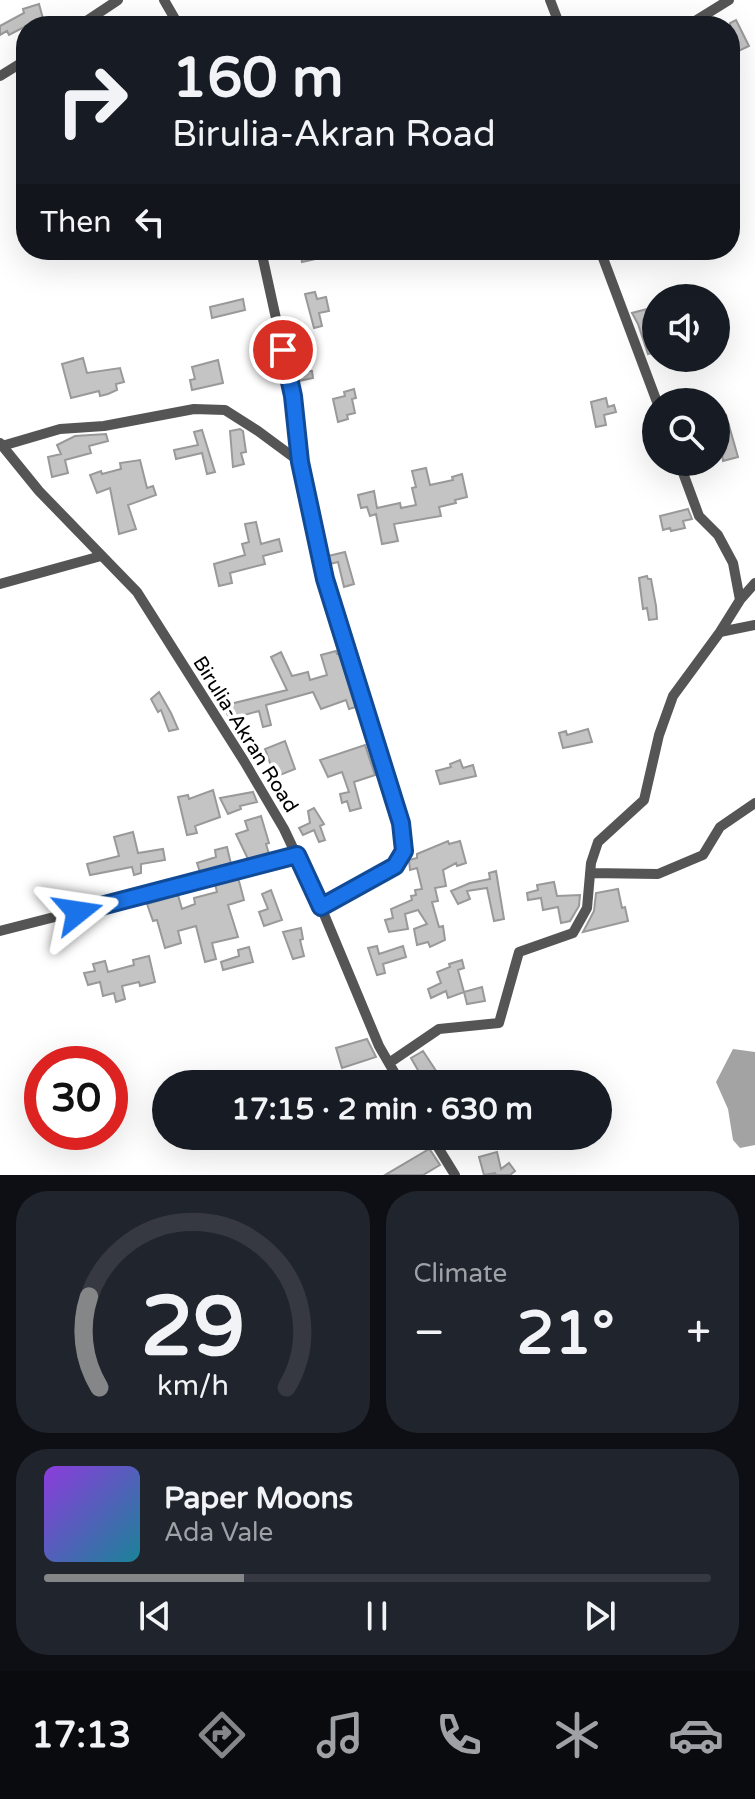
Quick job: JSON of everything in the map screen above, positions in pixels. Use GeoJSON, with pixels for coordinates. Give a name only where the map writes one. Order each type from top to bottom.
{"type":"FeatureCollection","features":[{"type":"Feature","properties":{"kind":"street"},"geometry":{"type":"LineString","coordinates":[[94,16],[118,0]]}},
{"type":"Feature","properties":{"kind":"street"},"geometry":{"type":"LineString","coordinates":[[703,16],[729,0]]}},
{"type":"Feature","properties":{"kind":"street"},"geometry":{"type":"LineString","coordinates":[[263,260],[293,396],[300,462],[325,579],[405,840],[404,851],[395,866],[321,907]]}},
{"type":"Feature","properties":{"kind":"street"},"geometry":{"type":"LineString","coordinates":[[604,260],[652,388]]}},
{"type":"Feature","properties":{"kind":"street"},"geometry":{"type":"LineString","coordinates":[[1,444],[60,429],[104,426],[194,409],[225,410],[300,462]]}},
{"type":"Feature","properties":{"kind":"street","name":"Birulia-Akran Road"},"geometry":{"type":"LineString","coordinates":[[1,444],[39,491],[137,592],[244,761],[297,855],[393,1070]]}},
{"type":"Feature","properties":{"kind":"street"},"geometry":{"type":"LineString","coordinates":[[684,476],[699,516],[718,535],[733,563],[740,600]]}},
{"type":"Feature","properties":{"kind":"street"},"geometry":{"type":"LineString","coordinates":[[0,584],[101,556]]}},
{"type":"Feature","properties":{"kind":"street"},"geometry":{"type":"LineString","coordinates":[[389,1063],[439,1029],[499,1023],[519,952],[573,933],[587,908],[590,873],[598,842],[644,800],[659,735],[673,696],[755,583]]}},
{"type":"Feature","properties":{"kind":"street"},"geometry":{"type":"LineString","coordinates":[[720,632],[755,625]]}},
{"type":"Feature","properties":{"kind":"street"},"geometry":{"type":"LineString","coordinates":[[590,873],[658,874],[703,855],[720,827],[755,803]]}},
{"type":"Feature","properties":{"kind":"street"},"geometry":{"type":"LineString","coordinates":[[0,931],[297,855]]}},
{"type":"Feature","properties":{"kind":"street"},"geometry":{"type":"LineString","coordinates":[[440,1150],[455,1175]]}},
{"type":"Feature","properties":{"kind":"shaded area"},"geometry":{"type":"Polygon","coordinates":[[[733,1049],[755,1052],[755,1145],[740,1148],[733,1140],[728,1109],[716,1082],[733,1049]]]}},
{"type":"Feature","properties":{"kind":"building"},"geometry":{"type":"Polygon","coordinates":[[[39,4],[42,16],[18,16],[24,13],[23,9],[39,4]]]}},
{"type":"Feature","properties":{"kind":"building"},"geometry":{"type":"Polygon","coordinates":[[[16,17],[16,31],[0,35],[0,26],[16,17]]]}},
{"type":"Feature","properties":{"kind":"building"},"geometry":{"type":"Polygon","coordinates":[[[740,28],[749,46],[740,50],[740,28]]]}},
{"type":"Feature","properties":{"kind":"building"},"geometry":{"type":"Polygon","coordinates":[[[315,292],[317,299],[326,297],[329,311],[319,313],[322,326],[314,328],[305,294],[315,292]]]}},
{"type":"Feature","properties":{"kind":"building"},"geometry":{"type":"Polygon","coordinates":[[[243,299],[245,310],[212,318],[210,307],[243,299]]]}},
{"type":"Feature","properties":{"kind":"building"},"geometry":{"type":"Polygon","coordinates":[[[642,310],[642,336],[638,324],[632,313],[642,310]]]}},
{"type":"Feature","properties":{"kind":"building"},"geometry":{"type":"Polygon","coordinates":[[[303,348],[313,378],[299,381],[293,350],[303,348]]]}},
{"type":"Feature","properties":{"kind":"building"},"geometry":{"type":"Polygon","coordinates":[[[83,358],[87,373],[120,368],[124,382],[116,384],[117,390],[108,394],[100,396],[99,391],[71,398],[62,364],[83,358]]]}},
{"type":"Feature","properties":{"kind":"building"},"geometry":{"type":"Polygon","coordinates":[[[218,360],[223,383],[192,390],[190,380],[195,379],[192,367],[218,360]]]}},
{"type":"Feature","properties":{"kind":"building"},"geometry":{"type":"Polygon","coordinates":[[[354,389],[356,398],[352,399],[355,413],[338,422],[333,399],[345,396],[344,392],[354,389]]]}},
{"type":"Feature","properties":{"kind":"building"},"geometry":{"type":"Polygon","coordinates":[[[606,398],[608,407],[614,405],[616,412],[604,415],[606,425],[596,427],[591,402],[606,398]]]}},
{"type":"Feature","properties":{"kind":"building"},"geometry":{"type":"Polygon","coordinates":[[[240,429],[246,452],[241,453],[244,464],[233,467],[230,431],[240,429]]]}},
{"type":"Feature","properties":{"kind":"building"},"geometry":{"type":"Polygon","coordinates":[[[730,429],[738,457],[730,459],[730,429]]]}},
{"type":"Feature","properties":{"kind":"building"},"geometry":{"type":"Polygon","coordinates":[[[202,430],[215,472],[207,474],[202,453],[176,459],[174,450],[198,445],[194,432],[202,430]]]}},
{"type":"Feature","properties":{"kind":"building"},"geometry":{"type":"Polygon","coordinates":[[[106,434],[108,441],[89,446],[91,453],[65,460],[68,473],[52,477],[48,457],[61,454],[57,445],[75,436],[106,434]]]}},
{"type":"Feature","properties":{"kind":"building"},"geometry":{"type":"Polygon","coordinates":[[[140,460],[147,488],[153,486],[156,495],[128,505],[136,529],[119,534],[110,488],[97,493],[90,475],[121,469],[120,463],[140,460]]]}},
{"type":"Feature","properties":{"kind":"building"},"geometry":{"type":"Polygon","coordinates":[[[426,468],[430,485],[453,480],[452,477],[462,474],[467,497],[439,507],[441,516],[394,524],[398,541],[382,544],[376,514],[370,516],[367,507],[361,508],[358,495],[374,491],[377,508],[400,503],[401,508],[416,505],[412,471],[426,468]]]}},
{"type":"Feature","properties":{"kind":"building"},"geometry":{"type":"Polygon","coordinates":[[[688,509],[692,519],[683,521],[685,528],[663,530],[660,516],[688,509]]]}},
{"type":"Feature","properties":{"kind":"building"},"geometry":{"type":"Polygon","coordinates":[[[256,522],[261,544],[279,539],[282,551],[263,556],[265,564],[230,573],[232,583],[219,586],[214,564],[245,555],[242,544],[249,542],[245,524],[256,522]]]}},
{"type":"Feature","properties":{"kind":"building"},"geometry":{"type":"Polygon","coordinates":[[[345,552],[354,584],[344,587],[338,562],[330,564],[328,556],[345,552]]]}},
{"type":"Feature","properties":{"kind":"building"},"geometry":{"type":"Polygon","coordinates":[[[647,576],[651,579],[657,619],[649,620],[647,608],[643,609],[639,578],[647,576]]]}},
{"type":"Feature","properties":{"kind":"building"},"geometry":{"type":"Polygon","coordinates":[[[336,651],[356,707],[349,709],[346,700],[321,709],[313,692],[266,705],[271,725],[263,727],[259,711],[230,719],[218,696],[225,693],[230,704],[287,690],[271,657],[281,652],[292,676],[308,672],[310,680],[327,675],[321,655],[336,651]]]}},
{"type":"Feature","properties":{"kind":"building"},"geometry":{"type":"Polygon","coordinates":[[[159,692],[178,729],[169,731],[161,710],[158,712],[151,699],[159,692]]]}},
{"type":"Feature","properties":{"kind":"building"},"geometry":{"type":"Polygon","coordinates":[[[588,729],[592,742],[563,748],[559,733],[566,731],[567,735],[588,729]]]}},
{"type":"Feature","properties":{"kind":"building"},"geometry":{"type":"Polygon","coordinates":[[[285,741],[295,769],[275,777],[265,749],[285,741]]]}},
{"type":"Feature","properties":{"kind":"building"},"geometry":{"type":"Polygon","coordinates":[[[365,745],[375,775],[354,782],[361,808],[350,811],[347,801],[342,803],[340,794],[349,792],[342,772],[328,777],[320,760],[365,745]]]}},
{"type":"Feature","properties":{"kind":"building"},"geometry":{"type":"Polygon","coordinates":[[[460,760],[463,768],[473,765],[476,776],[440,784],[436,771],[451,767],[450,764],[460,760]]]}},
{"type":"Feature","properties":{"kind":"building"},"geometry":{"type":"Polygon","coordinates":[[[213,790],[220,817],[195,826],[197,833],[187,835],[178,797],[188,795],[189,799],[213,790]]]}},
{"type":"Feature","properties":{"kind":"building"},"geometry":{"type":"Polygon","coordinates":[[[253,792],[257,802],[240,806],[241,809],[228,814],[220,798],[253,792]]]}},
{"type":"Feature","properties":{"kind":"building"},"geometry":{"type":"Polygon","coordinates":[[[314,808],[324,824],[320,826],[325,840],[319,842],[314,830],[303,835],[299,828],[310,823],[308,811],[314,808]]]}},
{"type":"Feature","properties":{"kind":"building"},"geometry":{"type":"Polygon","coordinates":[[[261,816],[269,854],[248,859],[236,834],[248,830],[245,821],[261,816]]]}},
{"type":"Feature","properties":{"kind":"building"},"geometry":{"type":"Polygon","coordinates":[[[133,832],[138,853],[163,849],[165,860],[141,864],[141,873],[134,875],[132,867],[90,875],[87,864],[119,856],[114,837],[133,832]]]}},
{"type":"Feature","properties":{"kind":"building"},"geometry":{"type":"Polygon","coordinates":[[[448,841],[449,844],[460,841],[466,863],[457,866],[456,863],[443,870],[446,886],[435,888],[438,901],[432,902],[439,927],[443,926],[445,940],[430,947],[428,942],[417,945],[414,929],[427,924],[418,910],[405,914],[408,929],[389,932],[385,920],[393,918],[391,909],[412,900],[415,890],[422,889],[417,868],[410,870],[409,860],[448,841]]]}},
{"type":"Feature","properties":{"kind":"building"},"geometry":{"type":"Polygon","coordinates":[[[227,847],[231,864],[200,872],[197,863],[216,857],[215,850],[227,847]]]}},
{"type":"Feature","properties":{"kind":"building"},"geometry":{"type":"Polygon","coordinates":[[[496,871],[504,919],[494,921],[487,888],[467,891],[470,899],[458,904],[451,891],[490,879],[489,873],[496,871]]]}},
{"type":"Feature","properties":{"kind":"building"},"geometry":{"type":"Polygon","coordinates":[[[236,879],[244,900],[228,905],[238,937],[212,943],[216,959],[205,962],[196,926],[178,931],[181,943],[165,948],[157,920],[153,921],[147,904],[178,895],[182,909],[195,904],[194,898],[217,892],[215,884],[236,879]]]}},
{"type":"Feature","properties":{"kind":"building"},"geometry":{"type":"Polygon","coordinates":[[[554,882],[557,896],[580,895],[579,906],[570,921],[561,923],[558,907],[543,910],[541,898],[528,900],[527,893],[538,890],[537,885],[554,882]]]}},
{"type":"Feature","properties":{"kind":"building"},"geometry":{"type":"Polygon","coordinates":[[[618,889],[628,921],[583,932],[594,911],[596,893],[618,889]]]}},
{"type":"Feature","properties":{"kind":"building"},"geometry":{"type":"Polygon","coordinates":[[[271,890],[282,920],[264,926],[259,912],[268,909],[262,894],[271,890]]]}},
{"type":"Feature","properties":{"kind":"building"},"geometry":{"type":"Polygon","coordinates":[[[301,928],[304,956],[293,959],[283,932],[301,928]]]}},
{"type":"Feature","properties":{"kind":"building"},"geometry":{"type":"Polygon","coordinates":[[[377,946],[379,954],[403,946],[406,957],[383,964],[385,973],[377,975],[368,948],[377,946]]]}},
{"type":"Feature","properties":{"kind":"building"},"geometry":{"type":"Polygon","coordinates":[[[249,947],[253,962],[223,970],[221,962],[239,956],[238,950],[249,947]]]}},
{"type":"Feature","properties":{"kind":"building"},"geometry":{"type":"Polygon","coordinates":[[[149,956],[155,982],[122,986],[125,999],[116,1002],[114,993],[103,996],[100,982],[88,985],[84,973],[95,971],[93,964],[105,961],[108,972],[134,965],[133,960],[149,956]]]}},
{"type":"Feature","properties":{"kind":"building"},"geometry":{"type":"Polygon","coordinates":[[[462,960],[464,968],[458,970],[464,992],[448,998],[446,991],[431,998],[428,989],[441,983],[437,972],[462,960]]]}},
{"type":"Feature","properties":{"kind":"building"},"geometry":{"type":"Polygon","coordinates":[[[482,987],[485,1001],[467,1004],[464,992],[482,987]]]}},
{"type":"Feature","properties":{"kind":"building"},"geometry":{"type":"Polygon","coordinates":[[[367,1039],[376,1057],[342,1068],[336,1048],[367,1039]]]}},
{"type":"Feature","properties":{"kind":"building"},"geometry":{"type":"Polygon","coordinates":[[[423,1051],[435,1070],[418,1070],[411,1058],[423,1051]]]}},
{"type":"Feature","properties":{"kind":"building"},"geometry":{"type":"Polygon","coordinates":[[[427,1150],[440,1165],[423,1175],[385,1175],[427,1150]]]}},
{"type":"Feature","properties":{"kind":"building"},"geometry":{"type":"Polygon","coordinates":[[[497,1152],[501,1169],[509,1163],[515,1171],[510,1175],[484,1175],[479,1157],[497,1152]]]}},
{"type":"Feature","properties":{"kind":"route"},"geometry":{"type":"LineString","coordinates":[[78,912],[297,855],[321,907],[395,866],[404,851],[401,823],[325,579],[300,462],[293,396],[283,350]]}}]}
